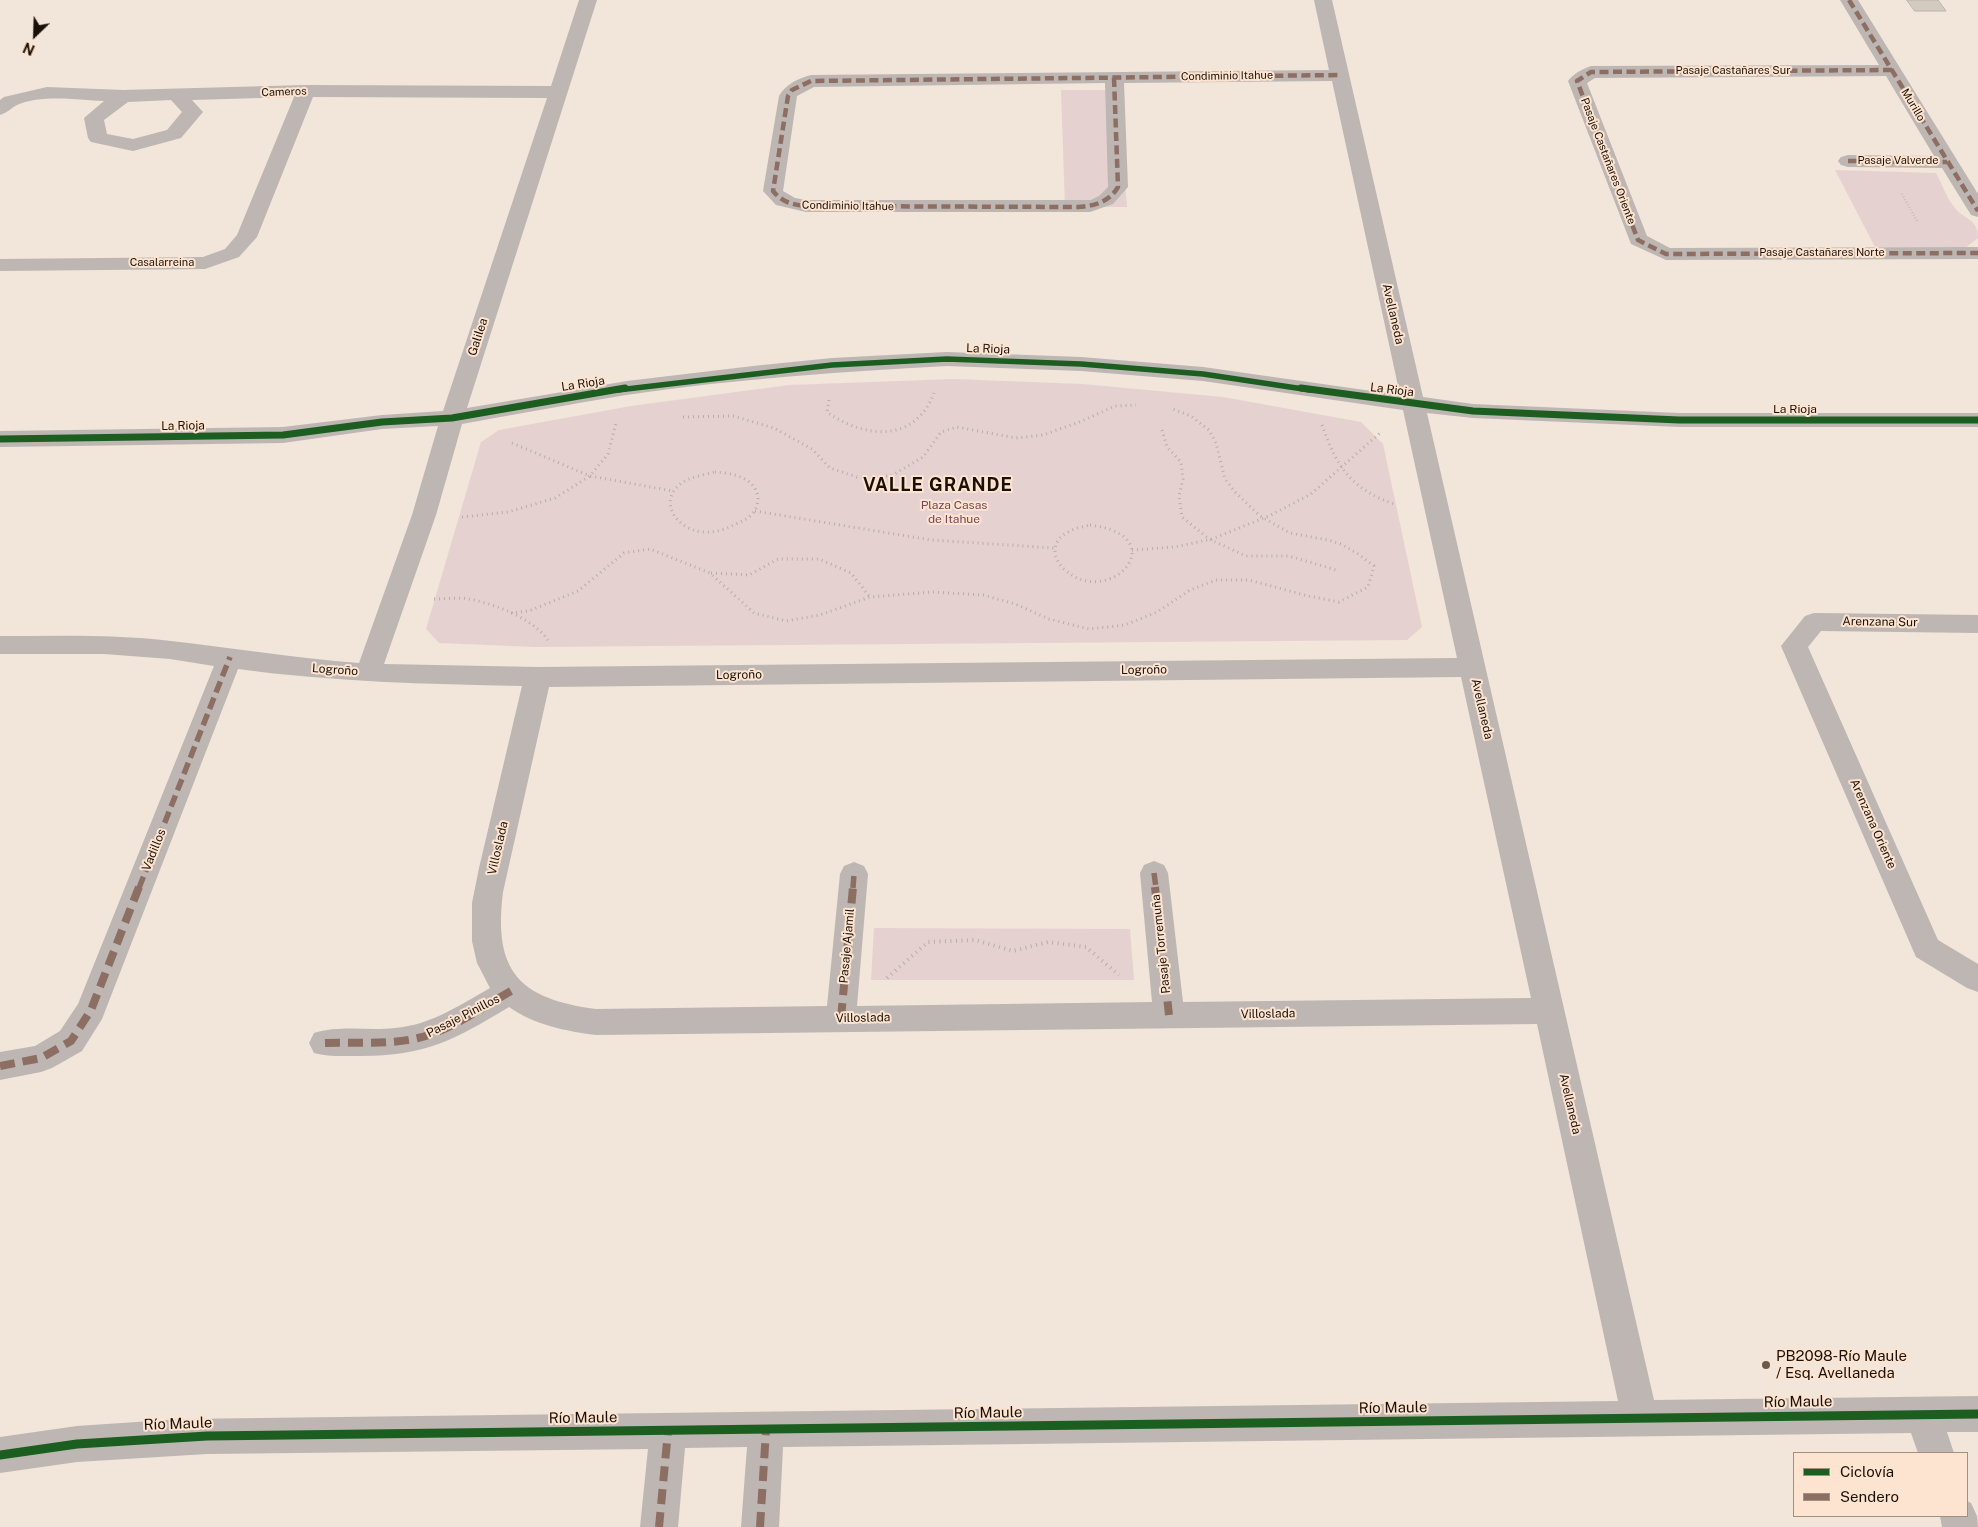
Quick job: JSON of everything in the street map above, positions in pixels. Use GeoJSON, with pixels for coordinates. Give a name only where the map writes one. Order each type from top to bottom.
{"type":"FeatureCollection","features":[{"type":"Feature","properties":{"kind":"street","name":"Galilea"},"geometry":{"type":"LineString","coordinates":[[368,673],[396,598],[439,470],[452,418],[588,0]]}},
{"type":"Feature","properties":{"kind":"street","name":"Avellaneda"},"geometry":{"type":"LineString","coordinates":[[1323,0],[1640,1418]]}},
{"type":"Feature","properties":{"kind":"street","name":"Murillo"},"geometry":{"type":"LineString","coordinates":[[1849,0],[1978,211]]}},
{"type":"Feature","properties":{"kind":"street","name":"Pasaje Castañares Sur"},"geometry":{"type":"LineString","coordinates":[[1577,81],[1591,72],[1892,70]]}},
{"type":"Feature","properties":{"kind":"street","name":"Condiminio Itahue"},"geometry":{"type":"LineString","coordinates":[[1114,78],[1118,187],[1114,194],[1098,204],[1078,207],[806,206],[785,202],[777,197],[773,191],[788,96],[792,90],[811,81],[1340,74]]}},
{"type":"Feature","properties":{"kind":"street","name":"Pasaje Castañares Oriente"},"geometry":{"type":"LineString","coordinates":[[1577,81],[1638,240],[1666,254]]}},
{"type":"Feature","properties":{"kind":"street","name":"Cameros"},"geometry":{"type":"LineString","coordinates":[[5,105],[47,93],[177,96],[306,91],[558,92]]}},
{"type":"Feature","properties":{"kind":"street","name":"Casalarreina"},"geometry":{"type":"LineString","coordinates":[[0,264],[204,263],[232,253],[247,237],[306,91]]}},
{"type":"Feature","properties":{"kind":"street"},"geometry":{"type":"LineString","coordinates":[[123,96],[94,118],[98,138],[133,145],[174,134],[193,112],[177,96]]}},
{"type":"Feature","properties":{"kind":"street","name":"Pasaje Valverde"},"geometry":{"type":"LineString","coordinates":[[1848,161],[1947,162]]}},
{"type":"Feature","properties":{"kind":"street","name":"Pasaje Castañares Norte"},"geometry":{"type":"LineString","coordinates":[[1666,254],[1978,253]]}},
{"type":"Feature","properties":{"kind":"street","name":"La Rioja"},"geometry":{"type":"LineString","coordinates":[[0,440],[283,434],[382,422],[452,418],[627,388],[832,365],[947,359],[1081,364],[1194,374],[1413,404],[1473,410],[1679,420],[1978,420]]}},
{"type":"Feature","properties":{"kind":"street","name":"Arenzana Sur"},"geometry":{"type":"LineString","coordinates":[[1794,646],[1814,622],[1978,624]]}},
{"type":"Feature","properties":{"kind":"street","name":"Logroño"},"geometry":{"type":"LineString","coordinates":[[3,647],[104,645],[230,657],[299,668],[368,673],[538,677],[1472,667]]}},
{"type":"Feature","properties":{"kind":"street","name":"Arenzana Oriente"},"geometry":{"type":"LineString","coordinates":[[1794,646],[1927,948],[1978,980]]}},
{"type":"Feature","properties":{"kind":"street","name":"Vadillos"},"geometry":{"type":"LineString","coordinates":[[0,1066],[41,1058],[71,1041],[91,1010],[230,657]]}},
{"type":"Feature","properties":{"kind":"street","name":"Villoslada"},"geometry":{"type":"LineString","coordinates":[[538,677],[488,893],[486,914],[488,950],[493,964],[511,991],[526,1003],[545,1013],[570,1019],[596,1022],[1549,1011]]}},
{"type":"Feature","properties":{"kind":"street","name":"Pasaje Torremuña"},"geometry":{"type":"LineString","coordinates":[[1154,873],[1168,1016]]}},
{"type":"Feature","properties":{"kind":"street","name":"Pasaje Ajamil"},"geometry":{"type":"LineString","coordinates":[[842,1018],[854,874]]}},
{"type":"Feature","properties":{"kind":"street","name":"Pasaje Pinillos"},"geometry":{"type":"LineString","coordinates":[[325,1043],[398,1041],[418,1038],[450,1025],[511,991]]}},
{"type":"Feature","properties":{"kind":"street"},"geometry":{"type":"LineString","coordinates":[[1922,1414],[1936,1452]]}},
{"type":"Feature","properties":{"kind":"street","name":"Río Maule"},"geometry":{"type":"LineString","coordinates":[[0,1455],[28,1449],[110,1441],[207,1436],[1978,1414]]}},
{"type":"Feature","properties":{"kind":"street"},"geometry":{"type":"LineString","coordinates":[[760,1527],[766,1430]]}},
{"type":"Feature","properties":{"kind":"street"},"geometry":{"type":"LineString","coordinates":[[659,1527],[668,1431]]}},
{"type":"Feature","properties":{"kind":"path"},"geometry":{"type":"LineString","coordinates":[[1885,162],[1907,205],[1938,253]]}},
{"type":"Feature","properties":{"kind":"path"},"geometry":{"type":"LineString","coordinates":[[832,365],[827,412],[844,425],[865,431],[898,430],[921,418],[930,404],[947,359]]}},
{"type":"Feature","properties":{"kind":"path"},"geometry":{"type":"LineString","coordinates":[[422,522],[508,512],[555,498],[590,476],[608,454],[627,388]]}},
{"type":"Feature","properties":{"kind":"path"},"geometry":{"type":"LineString","coordinates":[[1311,390],[1332,454],[1355,486],[1384,502],[1439,516]]}},
{"type":"Feature","properties":{"kind":"path"},"geometry":{"type":"LineString","coordinates":[[679,417],[733,416],[774,428],[812,449],[830,468],[857,477],[891,476],[923,457],[941,432],[956,427],[1016,438],[1043,435],[1115,406],[1141,404]]}},
{"type":"Feature","properties":{"kind":"path"},"geometry":{"type":"LineString","coordinates":[[1132,550],[1175,547],[1212,540],[1262,519],[1310,494],[1413,404]]}},
{"type":"Feature","properties":{"kind":"path"},"geometry":{"type":"LineString","coordinates":[[710,573],[754,613],[786,621],[820,615],[870,597],[933,592],[983,595],[1015,604],[1049,619],[1089,628],[1125,625],[1157,612],[1190,590],[1216,580],[1249,580],[1308,596],[1339,602],[1368,587],[1374,566],[1357,551],[1329,540],[1291,533],[1262,519],[1228,485],[1220,469],[1216,444],[1206,426],[1182,410],[1166,407]]}},
{"type":"Feature","properties":{"kind":"path"},"geometry":{"type":"LineString","coordinates":[[452,418],[590,476],[673,491]]}},
{"type":"Feature","properties":{"kind":"path"},"geometry":{"type":"LineString","coordinates":[[616,426],[625,424]]}},
{"type":"Feature","properties":{"kind":"path"},"geometry":{"type":"LineString","coordinates":[[1162,430],[1168,447],[1181,462],[1183,479],[1179,496],[1182,517],[1212,540],[1246,556],[1289,556],[1336,570]]}},
{"type":"Feature","properties":{"kind":"path"},"geometry":{"type":"LineString","coordinates":[[729,473],[743,477],[752,484],[758,493],[758,506],[751,516],[735,527],[712,532],[696,531],[680,525],[671,516],[669,499],[673,491],[683,482],[700,474],[729,473]]}},
{"type":"Feature","properties":{"kind":"path"},"geometry":{"type":"LineString","coordinates":[[755,511],[931,540],[1054,548]]}},
{"type":"Feature","properties":{"kind":"path"},"geometry":{"type":"LineString","coordinates":[[1090,525],[1113,529],[1122,534],[1130,542],[1132,550],[1133,556],[1130,565],[1123,573],[1115,577],[1096,581],[1082,580],[1068,574],[1056,562],[1054,557],[1054,548],[1061,536],[1077,527],[1090,525]]}},
{"type":"Feature","properties":{"kind":"path"},"geometry":{"type":"LineString","coordinates":[[511,613],[528,610],[578,591],[624,553],[650,549],[710,573],[749,575],[778,559],[819,559],[851,573],[870,597]]}},
{"type":"Feature","properties":{"kind":"path"},"geometry":{"type":"LineString","coordinates":[[396,598],[472,600],[511,613],[546,636],[556,657],[538,677]]}},
{"type":"Feature","properties":{"kind":"path"},"geometry":{"type":"LineString","coordinates":[[842,1018],[928,942],[974,940],[1013,951],[1048,942],[1086,947],[1168,1016]]}},
{"type":"Feature","properties":{"kind":"green space"},"geometry":{"type":"Polygon","coordinates":[[[1061,90],[1118,90],[1127,207],[1065,207],[1061,90]]]}},
{"type":"Feature","properties":{"kind":"green space"},"geometry":{"type":"Polygon","coordinates":[[[1835,170],[1936,173],[1952,204],[1976,227],[1978,238],[1965,248],[1875,247],[1835,170]]]}},
{"type":"Feature","properties":{"kind":"green space","name":"Plaza Casas de Itahue"},"geometry":{"type":"Polygon","coordinates":[[[953,379],[1082,384],[1223,397],[1361,422],[1383,444],[1422,627],[1407,640],[535,647],[439,643],[426,629],[481,442],[499,430],[631,406],[789,385],[953,379]]]}},
{"type":"Feature","properties":{"kind":"green space"},"geometry":{"type":"Polygon","coordinates":[[[874,928],[1130,929],[1134,980],[871,980],[874,928]]]}},
{"type":"Feature","properties":{"kind":"building"},"geometry":{"type":"Polygon","coordinates":[[[1907,0],[1938,0],[1946,11],[1915,11],[1907,0]]]}},
{"type":"Feature","properties":{"kind":"marked path"},"geometry":{"type":"LineString","coordinates":[[1849,0],[1978,211]]}},
{"type":"Feature","properties":{"kind":"marked path"},"geometry":{"type":"LineString","coordinates":[[1892,70],[1591,72],[1577,81],[1638,240],[1666,254],[1978,253]]}},
{"type":"Feature","properties":{"kind":"marked path"},"geometry":{"type":"LineString","coordinates":[[1114,78],[1118,187],[1111,197],[1101,203],[1078,207],[806,206],[788,203],[773,191],[788,96],[792,90],[811,81],[1340,75]]}},
{"type":"Feature","properties":{"kind":"marked path"},"geometry":{"type":"LineString","coordinates":[[1848,161],[1947,162]]}},
{"type":"Feature","properties":{"kind":"marked path"},"geometry":{"type":"LineString","coordinates":[[0,1066],[41,1058],[71,1041],[91,1010],[230,657]]}},
{"type":"Feature","properties":{"kind":"marked path"},"geometry":{"type":"LineString","coordinates":[[1154,873],[1169,1015]]}},
{"type":"Feature","properties":{"kind":"marked path"},"geometry":{"type":"LineString","coordinates":[[841,1018],[854,874]]}},
{"type":"Feature","properties":{"kind":"marked path"},"geometry":{"type":"LineString","coordinates":[[325,1043],[384,1042],[418,1038],[442,1030],[466,1018],[511,991]]}},
{"type":"Feature","properties":{"kind":"marked path"},"geometry":{"type":"LineString","coordinates":[[760,1527],[766,1430]]}},
{"type":"Feature","properties":{"kind":"marked path"},"geometry":{"type":"LineString","coordinates":[[659,1527],[668,1431]]}},
{"type":"Feature","properties":{"kind":"cycle path"},"geometry":{"type":"LineString","coordinates":[[0,439],[283,435],[382,422],[452,418],[627,388],[753,373],[832,365],[947,359],[1081,364],[1203,374],[1473,411],[1679,420],[1978,420]]}},
{"type":"Feature","properties":{"kind":"cycle path"},"geometry":{"type":"LineString","coordinates":[[0,1455],[77,1444],[207,1436],[1978,1414]]}},
{"type":"Feature","properties":{"kind":"place","name":"PB2098-Río Maule / Esq. Avellaneda"},"geometry":{"type":"Point","coordinates":[1766,1365]}},
{"type":"Feature","properties":{"kind":"district","name":"VALLE GRANDE"},"geometry":{"type":"Point","coordinates":[938,485]}}]}
